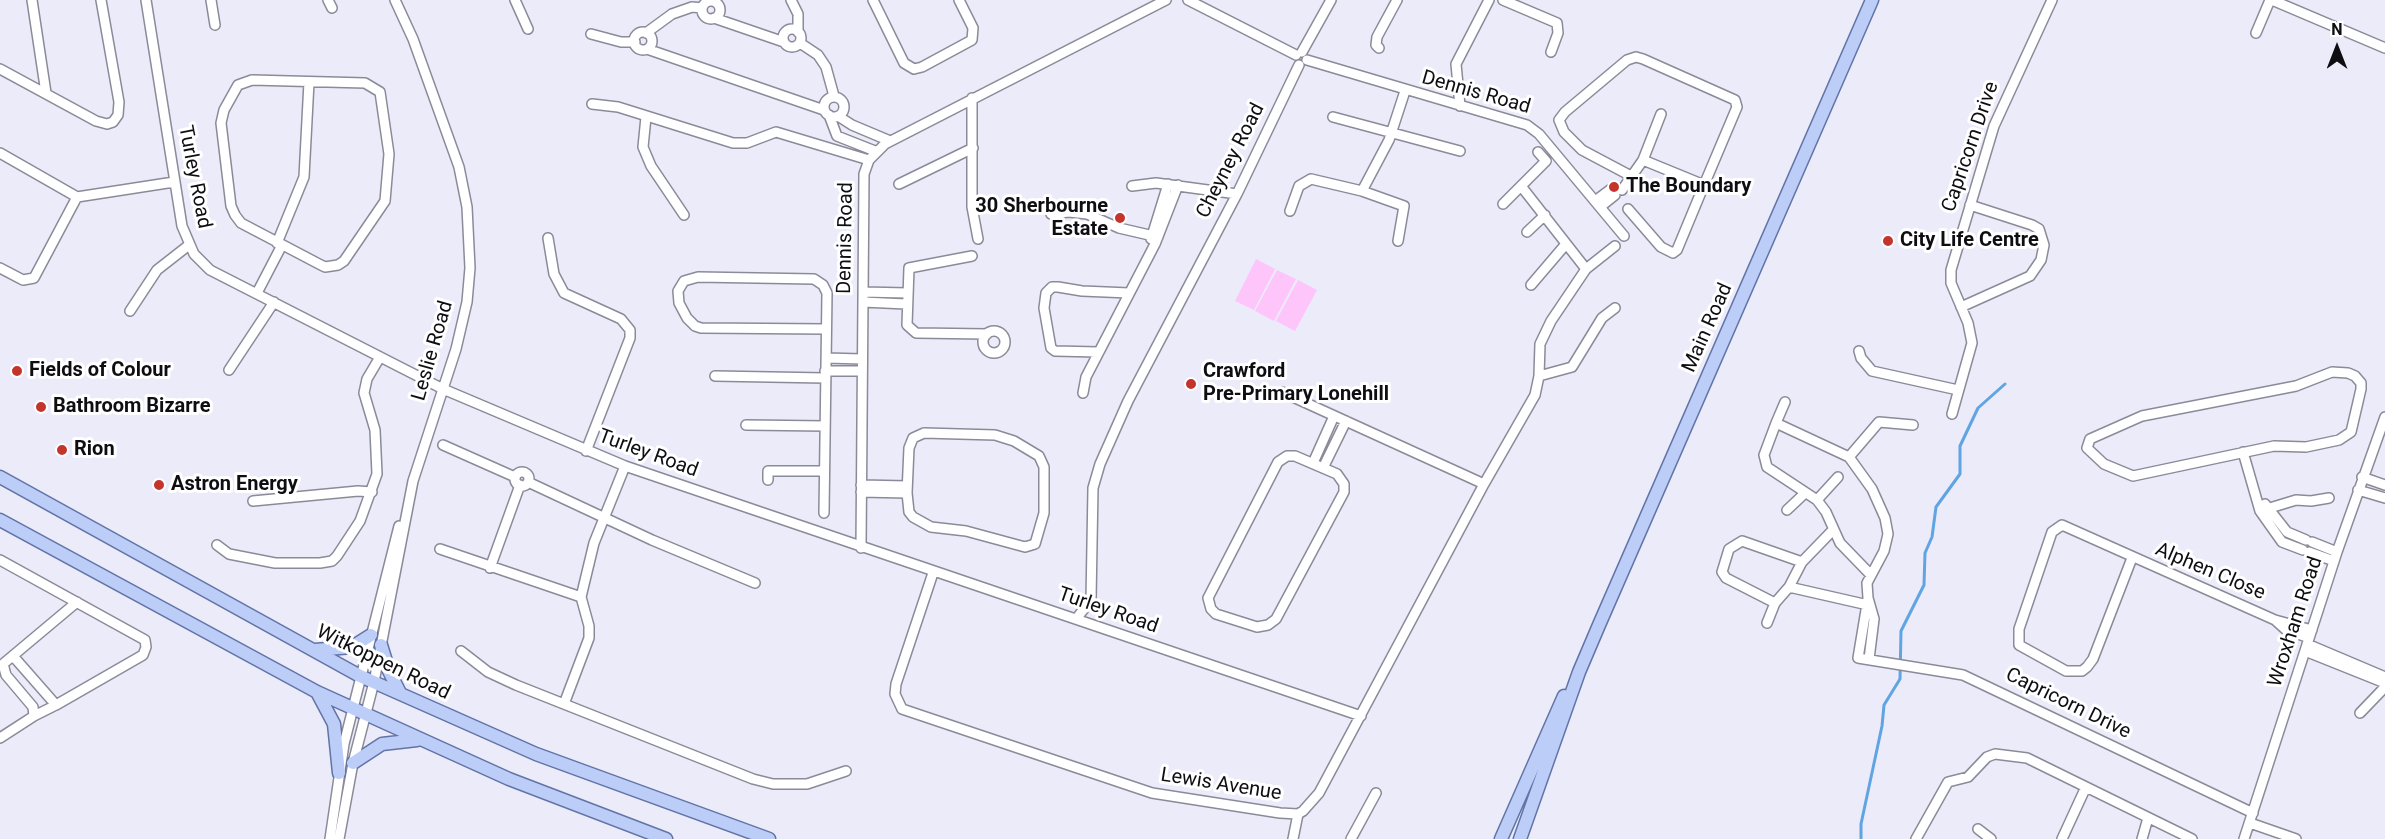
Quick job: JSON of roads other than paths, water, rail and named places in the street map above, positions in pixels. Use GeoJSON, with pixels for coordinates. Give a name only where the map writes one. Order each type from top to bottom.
{"type":"FeatureCollection","features":[{"type":"Feature","properties":{"kind":"main road","name":"Main Road"},"geometry":{"type":"LineString","coordinates":[[1520,839],[1579,672],[1872,0]]}},
{"type":"Feature","properties":{"kind":"main road","name":"Witkoppen Road"},"geometry":{"type":"LineString","coordinates":[[0,477],[360,676],[536,754],[769,839]]}},
{"type":"Feature","properties":{"kind":"main road"},"geometry":{"type":"LineString","coordinates":[[0,520],[317,692],[418,740],[529,788],[666,839]]}},
{"type":"Feature","properties":{"kind":"main road"},"geometry":{"type":"LineString","coordinates":[[310,650],[349,648],[371,635]]}},
{"type":"Feature","properties":{"kind":"main road"},"geometry":{"type":"LineString","coordinates":[[381,645],[389,671],[400,693]]}},
{"type":"Feature","properties":{"kind":"main road","name":"Main Road"},"geometry":{"type":"LineString","coordinates":[[1501,839],[1563,696],[1579,672]]}},
{"type":"Feature","properties":{"kind":"main road"},"geometry":{"type":"LineString","coordinates":[[317,692],[334,724],[339,773]]}},
{"type":"Feature","properties":{"kind":"main road"},"geometry":{"type":"LineString","coordinates":[[353,763],[381,744],[418,740]]}},
{"type":"Feature","properties":{"kind":"street"},"geometry":{"type":"LineString","coordinates":[[32,0],[46,93]]}},
{"type":"Feature","properties":{"kind":"street"},"geometry":{"type":"LineString","coordinates":[[0,69],[102,124],[113,122],[116,119],[119,102],[101,0]]}},
{"type":"Feature","properties":{"kind":"street","name":"Turley Road"},"geometry":{"type":"LineString","coordinates":[[146,0],[182,226],[189,245],[204,265],[443,390],[586,451],[933,573],[1361,716]]}},
{"type":"Feature","properties":{"kind":"street"},"geometry":{"type":"LineString","coordinates":[[211,0],[215,25]]}},
{"type":"Feature","properties":{"kind":"street","name":"Leslie Road"},"geometry":{"type":"LineString","coordinates":[[330,839],[339,773],[360,676],[395,540],[456,349],[467,302],[470,251],[467,207],[459,166],[395,0]]}},
{"type":"Feature","properties":{"kind":"street"},"geometry":{"type":"LineString","coordinates":[[514,0],[528,29]]}},
{"type":"Feature","properties":{"kind":"street"},"geometry":{"type":"LineString","coordinates":[[791,0],[798,14],[800,43]]}},
{"type":"Feature","properties":{"kind":"street"},"geometry":{"type":"LineString","coordinates":[[873,0],[904,63],[918,69],[972,40],[973,28],[959,0]]}},
{"type":"Feature","properties":{"kind":"street","name":"Dennis Road"},"geometry":{"type":"LineString","coordinates":[[861,548],[864,174],[869,160],[875,151],[890,141],[1166,0]]}},
{"type":"Feature","properties":{"kind":"street","name":"Dennis Road"},"geometry":{"type":"LineString","coordinates":[[1188,0],[1301,58],[1405,91],[1518,121],[1533,129],[1624,236]]}},
{"type":"Feature","properties":{"kind":"street","name":"Cheyney Road"},"geometry":{"type":"LineString","coordinates":[[1076,619],[1091,600],[1093,488],[1100,464],[1128,401],[1193,273],[1237,194],[1331,0]]}},
{"type":"Feature","properties":{"kind":"street"},"geometry":{"type":"LineString","coordinates":[[1379,48],[1376,45],[1377,37],[1397,0]]}},
{"type":"Feature","properties":{"kind":"street"},"geometry":{"type":"LineString","coordinates":[[1460,106],[1456,64],[1490,0]]}},
{"type":"Feature","properties":{"kind":"street"},"geometry":{"type":"LineString","coordinates":[[1503,0],[1557,23],[1558,33],[1551,52]]}},
{"type":"Feature","properties":{"kind":"street","name":"Capricorn Drive"},"geometry":{"type":"LineString","coordinates":[[1952,414],[1972,343],[1971,333],[1951,283],[1951,270],[1994,126],[2052,0]]}},
{"type":"Feature","properties":{"kind":"street"},"geometry":{"type":"LineString","coordinates":[[2256,33],[2271,0],[2385,48]]}},
{"type":"Feature","properties":{"kind":"street"},"geometry":{"type":"LineString","coordinates":[[634,42],[638,34],[646,33],[672,14],[692,7],[702,8],[712,1],[719,9],[714,18]]}},
{"type":"Feature","properties":{"kind":"street"},"geometry":{"type":"LineString","coordinates":[[702,8],[704,16],[784,42],[790,47],[800,43]]}},
{"type":"Feature","properties":{"kind":"street"},"geometry":{"type":"LineString","coordinates":[[784,42],[787,32],[798,32]]}},
{"type":"Feature","properties":{"kind":"street"},"geometry":{"type":"LineString","coordinates":[[646,33],[652,39],[647,49]]}},
{"type":"Feature","properties":{"kind":"street"},"geometry":{"type":"LineString","coordinates":[[591,34],[621,42],[634,42]]}},
{"type":"Feature","properties":{"kind":"street"},"geometry":{"type":"LineString","coordinates":[[634,42],[639,48],[830,114],[890,141]]}},
{"type":"Feature","properties":{"kind":"street"},"geometry":{"type":"LineString","coordinates":[[800,43],[818,55],[826,67],[834,96],[844,104],[843,111],[830,114]]}},
{"type":"Feature","properties":{"kind":"street"},"geometry":{"type":"LineString","coordinates":[[1620,186],[1564,132],[1559,120],[1565,111],[1624,62],[1636,57],[1737,103],[1674,253],[1660,247],[1628,209]]}},
{"type":"Feature","properties":{"kind":"street"},"geometry":{"type":"LineString","coordinates":[[243,81],[365,82],[380,92],[389,154],[387,191],[380,209],[344,261],[338,265],[325,267],[279,244],[237,219],[231,206],[220,129],[222,118],[235,90],[243,81]]}},
{"type":"Feature","properties":{"kind":"street"},"geometry":{"type":"LineString","coordinates":[[257,293],[279,244],[304,177],[309,82]]}},
{"type":"Feature","properties":{"kind":"street"},"geometry":{"type":"LineString","coordinates":[[1362,191],[1392,133],[1405,91]]}},
{"type":"Feature","properties":{"kind":"street"},"geometry":{"type":"LineString","coordinates":[[834,96],[825,101],[837,136],[875,151]]}},
{"type":"Feature","properties":{"kind":"street"},"geometry":{"type":"LineString","coordinates":[[972,98],[972,207],[978,239]]}},
{"type":"Feature","properties":{"kind":"street"},"geometry":{"type":"LineString","coordinates":[[592,104],[618,107],[733,143],[747,143],[776,132],[869,160]]}},
{"type":"Feature","properties":{"kind":"street"},"geometry":{"type":"LineString","coordinates":[[1598,204],[1620,186],[1643,160],[1661,114]]}},
{"type":"Feature","properties":{"kind":"street"},"geometry":{"type":"LineString","coordinates":[[646,117],[643,147],[651,166],[684,215]]}},
{"type":"Feature","properties":{"kind":"street"},"geometry":{"type":"LineString","coordinates":[[1333,117],[1460,151]]}},
{"type":"Feature","properties":{"kind":"street"},"geometry":{"type":"LineString","coordinates":[[851,142],[859,128]]}},
{"type":"Feature","properties":{"kind":"street"},"geometry":{"type":"LineString","coordinates":[[899,184],[973,148]]}},
{"type":"Feature","properties":{"kind":"street"},"geometry":{"type":"LineString","coordinates":[[1503,204],[1546,161],[1538,152]]}},
{"type":"Feature","properties":{"kind":"street"},"geometry":{"type":"LineString","coordinates":[[0,153],[77,197],[174,182]]}},
{"type":"Feature","properties":{"kind":"street"},"geometry":{"type":"LineString","coordinates":[[1643,160],[1704,185]]}},
{"type":"Feature","properties":{"kind":"street"},"geometry":{"type":"LineString","coordinates":[[1290,211],[1299,186],[1311,179],[1362,191],[1404,206],[1398,242]]}},
{"type":"Feature","properties":{"kind":"street"},"geometry":{"type":"LineString","coordinates":[[1131,186],[1148,183],[1237,194]]}},
{"type":"Feature","properties":{"kind":"street"},"geometry":{"type":"LineString","coordinates":[[1083,393],[1086,377],[1154,239],[1173,185]]}},
{"type":"Feature","properties":{"kind":"street"},"geometry":{"type":"LineString","coordinates":[[1521,186],[1586,269]]}},
{"type":"Feature","properties":{"kind":"street"},"geometry":{"type":"LineString","coordinates":[[0,268],[23,280],[34,278],[77,197]]}},
{"type":"Feature","properties":{"kind":"street"},"geometry":{"type":"LineString","coordinates":[[1960,307],[2031,276],[2041,260],[2044,245],[2039,229],[2032,225],[1970,205]]}},
{"type":"Feature","properties":{"kind":"street"},"geometry":{"type":"LineString","coordinates":[[1051,214],[1069,212],[1087,214],[1119,228],[1154,239]]}},
{"type":"Feature","properties":{"kind":"street"},"geometry":{"type":"LineString","coordinates":[[1527,232],[1545,215]]}},
{"type":"Feature","properties":{"kind":"street"},"geometry":{"type":"LineString","coordinates":[[548,238],[554,274],[564,292],[621,319],[630,330],[630,338],[586,451]]}},
{"type":"Feature","properties":{"kind":"street"},"geometry":{"type":"LineString","coordinates":[[1531,285],[1566,244]]}},
{"type":"Feature","properties":{"kind":"street"},"geometry":{"type":"LineString","coordinates":[[130,311],[157,270],[189,245]]}},
{"type":"Feature","properties":{"kind":"street","name":"Lewis Avenue"},"geometry":{"type":"LineString","coordinates":[[933,573],[896,684],[895,694],[902,709],[1152,793],[1298,814],[1319,793],[1484,484],[1535,395],[1539,376],[1538,357],[1543,335],[1586,269],[1615,246]]}},
{"type":"Feature","properties":{"kind":"street"},"geometry":{"type":"LineString","coordinates":[[972,256],[913,265],[908,272],[907,325],[916,333],[987,334]]}},
{"type":"Feature","properties":{"kind":"street"},"geometry":{"type":"LineString","coordinates":[[824,513],[826,358],[826,329],[826,293],[818,280],[699,278],[684,281],[678,291],[677,297],[687,318],[694,326],[701,328],[826,329]]}},
{"type":"Feature","properties":{"kind":"street"},"geometry":{"type":"LineString","coordinates":[[1098,352],[1055,351],[1051,348],[1044,308],[1046,293],[1052,287],[1058,287],[1082,291],[1129,293]]}},
{"type":"Feature","properties":{"kind":"street"},"geometry":{"type":"LineString","coordinates":[[863,297],[907,293]]}},
{"type":"Feature","properties":{"kind":"street"},"geometry":{"type":"LineString","coordinates":[[863,297],[906,304]]}},
{"type":"Feature","properties":{"kind":"street"},"geometry":{"type":"LineString","coordinates":[[229,369],[274,302]]}},
{"type":"Feature","properties":{"kind":"street"},"geometry":{"type":"LineString","coordinates":[[1539,376],[1572,367],[1602,318],[1615,308]]}},
{"type":"Feature","properties":{"kind":"street"},"geometry":{"type":"LineString","coordinates":[[1859,351],[1861,358],[1872,371],[1959,390]]}},
{"type":"Feature","properties":{"kind":"street"},"geometry":{"type":"LineString","coordinates":[[218,545],[229,554],[275,564],[332,561],[357,526],[377,474],[375,430],[364,386],[380,357]]}},
{"type":"Feature","properties":{"kind":"street"},"geometry":{"type":"LineString","coordinates":[[826,358],[862,359]]}},
{"type":"Feature","properties":{"kind":"street"},"geometry":{"type":"LineString","coordinates":[[715,376],[862,371]]}},
{"type":"Feature","properties":{"kind":"street"},"geometry":{"type":"LineString","coordinates":[[2332,372],[2348,373],[2361,383],[2359,405],[2353,427],[2344,438],[2317,446],[2274,446],[2243,452],[2133,477],[2097,460],[2089,451],[2088,444],[2106,431],[2142,416],[2296,386],[2332,372]]}},
{"type":"Feature","properties":{"kind":"street"},"geometry":{"type":"LineString","coordinates":[[1282,392],[1484,484]]}},
{"type":"Feature","properties":{"kind":"street"},"geometry":{"type":"LineString","coordinates":[[1785,402],[1766,448],[1764,462],[1804,494],[1817,500],[1850,555],[1870,574]]}},
{"type":"Feature","properties":{"kind":"street"},"geometry":{"type":"LineString","coordinates":[[1313,463],[1334,416]]}},
{"type":"Feature","properties":{"kind":"street","name":"Wroxham Road"},"geometry":{"type":"LineString","coordinates":[[2244,839],[2362,477],[2385,417]]}},
{"type":"Feature","properties":{"kind":"street"},"geometry":{"type":"LineString","coordinates":[[1323,468],[1346,421]]}},
{"type":"Feature","properties":{"kind":"street"},"geometry":{"type":"LineString","coordinates":[[1849,457],[1879,422],[1913,425]]}},
{"type":"Feature","properties":{"kind":"street"},"geometry":{"type":"LineString","coordinates":[[1776,423],[1849,457],[1872,489],[1887,526],[1887,543],[1870,574],[1868,603],[1874,626],[1869,659]]}},
{"type":"Feature","properties":{"kind":"street"},"geometry":{"type":"LineString","coordinates":[[746,424],[825,426]]}},
{"type":"Feature","properties":{"kind":"street"},"geometry":{"type":"LineString","coordinates":[[919,434],[1003,436],[1033,451],[1042,461],[1044,513],[1039,535],[1035,544],[1025,547],[966,531],[931,527],[921,523],[909,512],[906,490],[910,443],[919,434]]}},
{"type":"Feature","properties":{"kind":"street"},"geometry":{"type":"LineString","coordinates":[[443,445],[521,482],[754,583]]}},
{"type":"Feature","properties":{"kind":"street"},"geometry":{"type":"LineString","coordinates":[[2243,452],[2256,498],[2282,542],[2307,546],[2336,556]]}},
{"type":"Feature","properties":{"kind":"street"},"geometry":{"type":"LineString","coordinates":[[1291,455],[1313,463],[1340,476],[1344,488],[1343,496],[1276,619],[1268,625],[1257,627],[1216,614],[1209,605],[1209,594],[1278,462],[1291,455]]}},
{"type":"Feature","properties":{"kind":"street"},"geometry":{"type":"LineString","coordinates":[[564,704],[589,638],[589,626],[581,597],[589,558],[603,517],[625,466]]}},
{"type":"Feature","properties":{"kind":"street"},"geometry":{"type":"LineString","coordinates":[[768,480],[768,471],[824,471]]}},
{"type":"Feature","properties":{"kind":"street"},"geometry":{"type":"LineString","coordinates":[[1817,500],[1838,477]]}},
{"type":"Feature","properties":{"kind":"street"},"geometry":{"type":"LineString","coordinates":[[2362,477],[2385,485]]}},
{"type":"Feature","properties":{"kind":"street"},"geometry":{"type":"LineString","coordinates":[[490,568],[521,482]]}},
{"type":"Feature","properties":{"kind":"street"},"geometry":{"type":"LineString","coordinates":[[861,488],[906,490]]}},
{"type":"Feature","properties":{"kind":"street"},"geometry":{"type":"LineString","coordinates":[[253,501],[358,490],[372,492]]}},
{"type":"Feature","properties":{"kind":"street"},"geometry":{"type":"LineString","coordinates":[[2358,490],[2385,498]]}},
{"type":"Feature","properties":{"kind":"street"},"geometry":{"type":"LineString","coordinates":[[1787,510],[1804,494]]}},
{"type":"Feature","properties":{"kind":"street"},"geometry":{"type":"LineString","coordinates":[[2264,509],[2300,499],[2311,501],[2329,498]]}},
{"type":"Feature","properties":{"kind":"street","name":"Leslie Road"},"geometry":{"type":"LineString","coordinates":[[339,839],[353,763],[374,682],[407,505]]}},
{"type":"Feature","properties":{"kind":"street","name":"Alphen Close"},"geometry":{"type":"LineString","coordinates":[[2132,558],[2093,659],[2087,668],[2082,671],[2066,671],[2019,645],[2019,629],[2052,532],[2058,526],[2067,526],[2132,558],[2274,620],[2285,629],[2308,641]]}},
{"type":"Feature","properties":{"kind":"street"},"geometry":{"type":"LineString","coordinates":[[1767,623],[1775,603],[1789,587],[1802,562],[1833,530]]}},
{"type":"Feature","properties":{"kind":"street"},"geometry":{"type":"LineString","coordinates":[[1775,603],[1726,578],[1723,564],[1730,549],[1742,541],[1802,562]]}},
{"type":"Feature","properties":{"kind":"street"},"geometry":{"type":"LineString","coordinates":[[440,549],[490,568],[581,597]]}},
{"type":"Feature","properties":{"kind":"street"},"geometry":{"type":"LineString","coordinates":[[0,560],[144,640],[146,648],[143,654],[0,738]]}},
{"type":"Feature","properties":{"kind":"street"},"geometry":{"type":"LineString","coordinates":[[1789,587],[1868,603]]}},
{"type":"Feature","properties":{"kind":"street"},"geometry":{"type":"LineString","coordinates":[[34,716],[33,707],[3,669],[3,664],[77,602]]}},
{"type":"Feature","properties":{"kind":"street","name":"Capricorn Drive"},"geometry":{"type":"LineString","coordinates":[[1868,603],[1858,658],[1917,665],[1956,673],[1979,681],[2253,813]]}},
{"type":"Feature","properties":{"kind":"street"},"geometry":{"type":"LineString","coordinates":[[2308,641],[2385,677]]}},
{"type":"Feature","properties":{"kind":"street"},"geometry":{"type":"LineString","coordinates":[[2308,641],[2385,685],[2360,713]]}},
{"type":"Feature","properties":{"kind":"street"},"geometry":{"type":"LineString","coordinates":[[461,651],[503,680],[753,779],[773,784],[807,784],[846,771]]}},
{"type":"Feature","properties":{"kind":"street"},"geometry":{"type":"LineString","coordinates":[[12,656],[56,705]]}},
{"type":"Feature","properties":{"kind":"street"},"geometry":{"type":"LineString","coordinates":[[1916,839],[1948,782],[1968,777],[1988,757],[1995,754],[2027,758],[2085,789],[2191,839]]}},
{"type":"Feature","properties":{"kind":"street"},"geometry":{"type":"LineString","coordinates":[[2062,839],[2085,789]]}},
{"type":"Feature","properties":{"kind":"street"},"geometry":{"type":"LineString","coordinates":[[1351,839],[1376,793]]}},
{"type":"Feature","properties":{"kind":"street"},"geometry":{"type":"LineString","coordinates":[[1293,839],[1298,814]]}},
{"type":"Feature","properties":{"kind":"street"},"geometry":{"type":"LineString","coordinates":[[2142,839],[2148,818]]}},
{"type":"Feature","properties":{"kind":"street"},"geometry":{"type":"LineString","coordinates":[[2250,823],[2296,839]]}},
{"type":"Feature","properties":{"kind":"street"},"geometry":{"type":"LineString","coordinates":[[1978,829],[1990,839]]}},
{"type":"Feature","properties":{"kind":"waterway"},"geometry":{"type":"LineString","coordinates":[[1861,839],[1861,824],[1882,726],[1884,705],[1900,679],[1901,631],[1924,585],[1925,553],[1932,537],[1936,507],[1960,474],[1960,446],[1978,408],[2005,384]]}},
{"type":"Feature","properties":{"kind":"place","name":"The Boundary"},"geometry":{"type":"Point","coordinates":[1614,187]}},
{"type":"Feature","properties":{"kind":"place","name":"30 Sherbourne Estate"},"geometry":{"type":"Point","coordinates":[1120,218]}},
{"type":"Feature","properties":{"kind":"place","name":"City Life Centre"},"geometry":{"type":"Point","coordinates":[1888,241]}},
{"type":"Feature","properties":{"kind":"place","name":"Fields of Colour"},"geometry":{"type":"Point","coordinates":[17,371]}},
{"type":"Feature","properties":{"kind":"place","name":"Crawford Pre-Primary Lonehill"},"geometry":{"type":"Point","coordinates":[1191,384]}},
{"type":"Feature","properties":{"kind":"place","name":"Bathroom Bizarre"},"geometry":{"type":"Point","coordinates":[41,407]}},
{"type":"Feature","properties":{"kind":"place","name":"Rion"},"geometry":{"type":"Point","coordinates":[62,450]}},
{"type":"Feature","properties":{"kind":"place","name":"Astron Energy"},"geometry":{"type":"Point","coordinates":[159,485]}}]}
